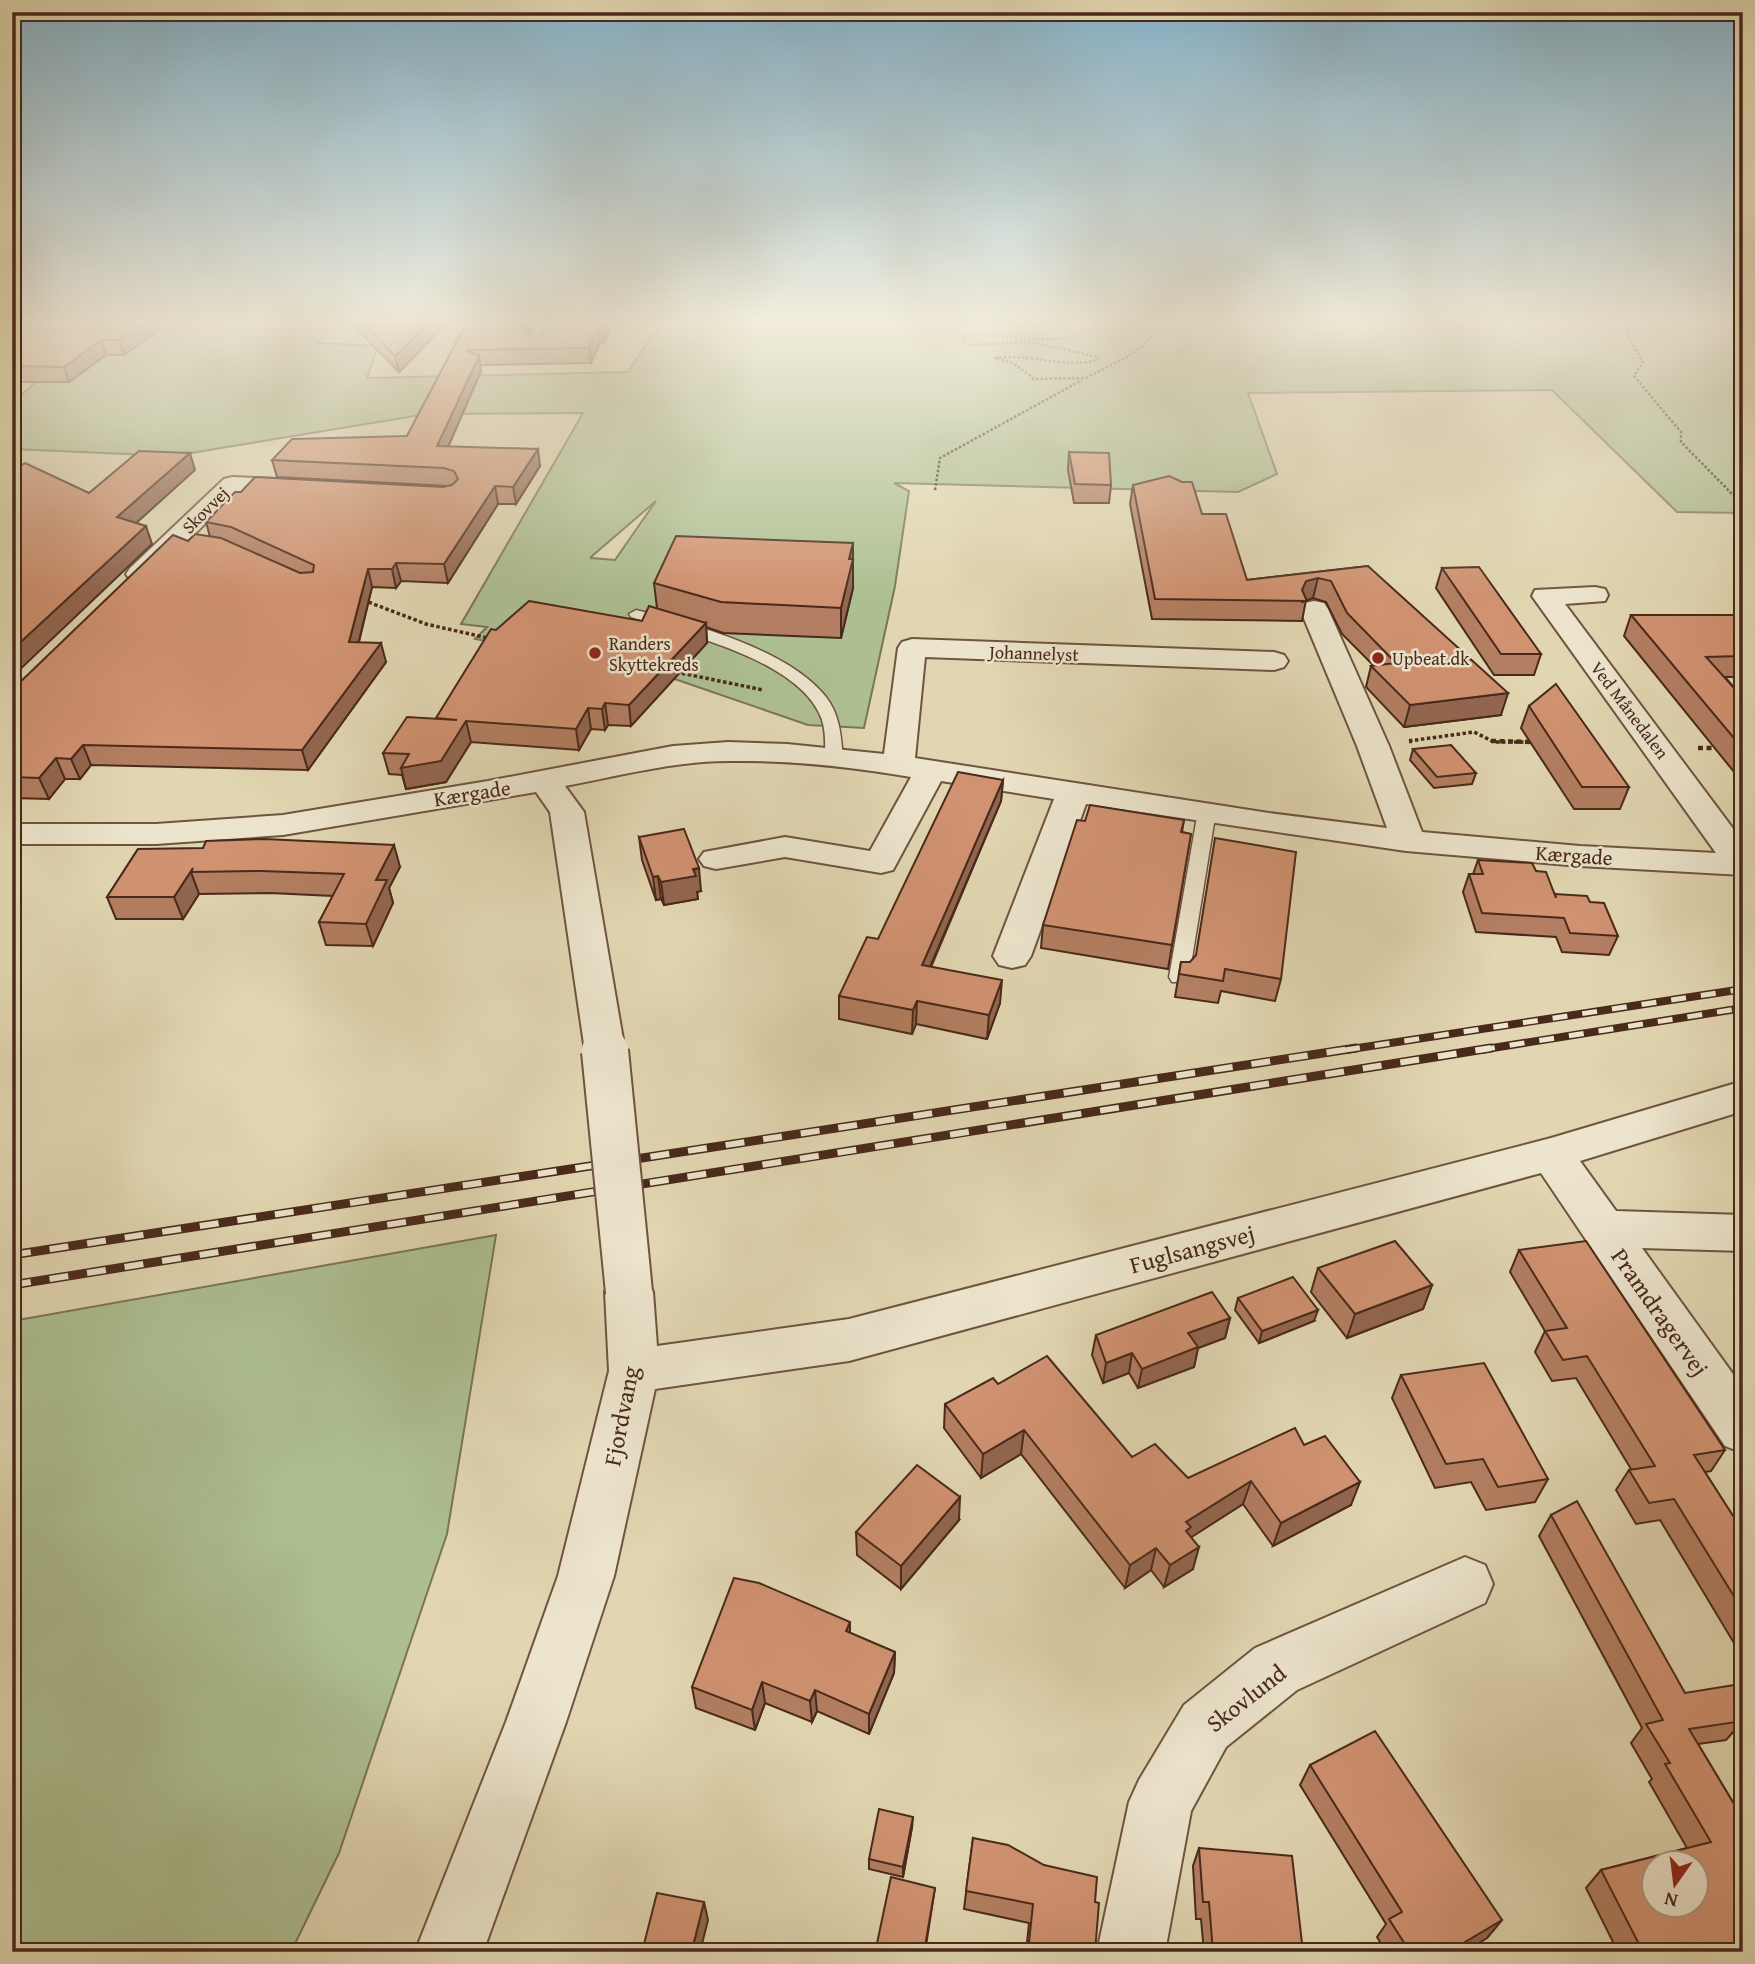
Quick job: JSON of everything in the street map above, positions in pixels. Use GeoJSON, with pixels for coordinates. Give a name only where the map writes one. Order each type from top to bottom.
{"type":"FeatureCollection","features":[{"type":"Feature","properties":{"kind":"street","name":"Skovvej"},"geometry":{"type":"LineString","coordinates":[[125,588],[185,542],[232,484],[326,489]]}},
{"type":"Feature","properties":{"kind":"street","name":"Ved Månedalen"},"geometry":{"type":"LineString","coordinates":[[1595,595],[1545,596],[1743,866]]}},
{"type":"Feature","properties":{"kind":"street"},"geometry":{"type":"LineString","coordinates":[[1314,609],[1373,746],[1404,825],[1406,841]]}},
{"type":"Feature","properties":{"kind":"street","name":"Johannelyst"},"geometry":{"type":"LineString","coordinates":[[898,765],[912,648],[1274,661]]}},
{"type":"Feature","properties":{"kind":"street","name":"Kærgade"},"geometry":{"type":"LineString","coordinates":[[12,834],[156,834],[283,825],[545,781],[673,756],[714,752],[787,753],[898,765],[1207,811],[1269,823],[1406,841],[1743,866]]}},
{"type":"Feature","properties":{"kind":"street"},"geometry":{"type":"LineString","coordinates":[[716,859],[785,847],[881,863],[931,770]]}},
{"type":"Feature","properties":{"kind":"street","name":"Fjordvang"},"geometry":{"type":"LineString","coordinates":[[449,1952],[536,1722],[586,1576],[634,1371],[629,1292],[605,1051],[567,811],[545,781]]}},
{"type":"Feature","properties":{"kind":"street"},"geometry":{"type":"LineString","coordinates":[[1012,956],[1074,791]]}},
{"type":"Feature","properties":{"kind":"street","name":"Fuglsangsvej"},"geometry":{"type":"LineString","coordinates":[[634,1371],[849,1340],[1551,1154],[1743,1096]]}},
{"type":"Feature","properties":{"kind":"street","name":"Pramdragervej"},"geometry":{"type":"LineString","coordinates":[[1551,1154],[1743,1430]]}},
{"type":"Feature","properties":{"kind":"street","name":"Pramdragervej"},"geometry":{"type":"LineString","coordinates":[[1602,1229],[1743,1233]]}},
{"type":"Feature","properties":{"kind":"street","name":"Skovlund"},"geometry":{"type":"LineString","coordinates":[[1132,1952],[1133,1933],[1161,1802],[1205,1726],[1276,1669],[1465,1584]]}},
{"type":"Feature","properties":{"kind":"lane"},"geometry":{"type":"LineString","coordinates":[[636,614],[738,646],[778,666],[813,692],[830,718],[834,758]]}},
{"type":"Feature","properties":{"kind":"lane"},"geometry":{"type":"LineString","coordinates":[[1179,977],[1207,811]]}},
{"type":"Feature","properties":{"kind":"path"},"geometry":{"type":"LineString","coordinates":[[935,490],[940,457],[1024,412]]}},
{"type":"Feature","properties":{"kind":"path"},"geometry":{"type":"LineString","coordinates":[[1664,412],[1681,432],[1681,442],[1743,505]]}},
{"type":"Feature","properties":{"kind":"path"},"geometry":{"type":"LineString","coordinates":[[353,596],[402,616],[451,631],[492,639]]}},
{"type":"Feature","properties":{"kind":"path"},"geometry":{"type":"LineString","coordinates":[[668,671],[770,692],[813,692]]}},
{"type":"Feature","properties":{"kind":"path"},"geometry":{"type":"LineString","coordinates":[[1373,746],[1474,732],[1494,743],[1534,742]]}},
{"type":"Feature","properties":{"kind":"green space"},"geometry":{"type":"Polygon","coordinates":[[[12,412],[1255,412],[1277,474],[1238,492],[894,483],[909,491],[895,586],[864,728],[808,725],[666,676],[475,639],[487,627],[461,624],[583,413],[427,414],[173,456],[12,449],[12,412]],[[656,501],[591,557],[615,560],[656,501]]]}},
{"type":"Feature","properties":{"kind":"green space"},"geometry":{"type":"Polygon","coordinates":[[[1574,412],[1743,412],[1743,513],[1677,512],[1574,412]]]}},
{"type":"Feature","properties":{"kind":"green space"},"geometry":{"type":"Polygon","coordinates":[[[496,1235],[447,1534],[339,1853],[291,1952],[12,1952],[12,1321],[496,1235]]]}},
{"type":"Feature","properties":{"kind":"building"},"geometry":{"type":"Polygon","coordinates":[[[420,412],[453,412],[437,446],[538,449],[513,487],[495,486],[444,564],[396,563],[392,569],[368,569],[349,642],[381,643],[302,750],[83,745],[71,759],[56,758],[39,778],[12,777],[12,687],[173,535],[188,541],[195,534],[221,538],[300,573],[313,572],[314,565],[231,527],[206,522],[235,492],[241,492],[255,477],[443,487],[452,485],[458,479],[454,471],[444,468],[272,460],[292,439],[407,436],[420,412]]]}},
{"type":"Feature","properties":{"kind":"building"},"geometry":{"type":"Polygon","coordinates":[[[139,451],[190,453],[117,517],[146,526],[12,650],[12,472],[25,463],[89,493],[139,451]]]}},
{"type":"Feature","properties":{"kind":"building"},"geometry":{"type":"Polygon","coordinates":[[[1069,452],[1109,453],[1111,485],[1075,484],[1069,452]]]}},
{"type":"Feature","properties":{"kind":"building"},"geometry":{"type":"Polygon","coordinates":[[[1169,476],[1182,482],[1192,482],[1202,514],[1226,514],[1247,580],[1368,566],[1508,693],[1410,705],[1371,666],[1396,663],[1347,613],[1331,581],[1318,578],[1306,581],[1302,590],[1307,601],[1155,599],[1133,485],[1169,476]]]}},
{"type":"Feature","properties":{"kind":"building"},"geometry":{"type":"Polygon","coordinates":[[[676,536],[853,543],[849,559],[853,559],[841,608],[721,602],[654,583],[676,536]]]}},
{"type":"Feature","properties":{"kind":"building"},"geometry":{"type":"Polygon","coordinates":[[[1479,567],[1541,654],[1501,654],[1442,568],[1479,567]]]}},
{"type":"Feature","properties":{"kind":"building"},"geometry":{"type":"Polygon","coordinates":[[[529,601],[642,621],[649,606],[706,623],[629,705],[605,703],[602,709],[588,708],[576,729],[466,721],[441,761],[401,768],[409,754],[383,753],[407,717],[457,720],[436,718],[491,629],[496,630],[529,601]]]}},
{"type":"Feature","properties":{"kind":"building"},"geometry":{"type":"Polygon","coordinates":[[[1631,615],[1743,615],[1743,656],[1706,657],[1743,698],[1743,749],[1631,615]]]}},
{"type":"Feature","properties":{"kind":"building"},"geometry":{"type":"Polygon","coordinates":[[[1556,684],[1629,787],[1582,787],[1529,706],[1556,684]]]}},
{"type":"Feature","properties":{"kind":"building"},"geometry":{"type":"Polygon","coordinates":[[[1451,745],[1476,773],[1437,777],[1413,749],[1451,745]]]}},
{"type":"Feature","properties":{"kind":"building"},"geometry":{"type":"Polygon","coordinates":[[[958,772],[1003,780],[922,965],[1002,980],[989,1015],[917,1001],[913,1010],[839,996],[867,937],[878,939],[958,772]]]}},
{"type":"Feature","properties":{"kind":"building"},"geometry":{"type":"Polygon","coordinates":[[[1090,805],[1184,820],[1181,832],[1191,834],[1172,945],[1043,925],[1077,820],[1085,821],[1090,805]]]}},
{"type":"Feature","properties":{"kind":"building"},"geometry":{"type":"Polygon","coordinates":[[[684,829],[699,868],[693,869],[696,876],[661,882],[658,876],[653,877],[639,837],[684,829]]]}},
{"type":"Feature","properties":{"kind":"building"},"geometry":{"type":"Polygon","coordinates":[[[1215,838],[1296,852],[1281,979],[1225,969],[1223,981],[1179,974],[1181,962],[1190,962],[1196,955],[1215,838]]]}},
{"type":"Feature","properties":{"kind":"building"},"geometry":{"type":"Polygon","coordinates":[[[264,839],[394,845],[376,880],[387,880],[366,924],[319,922],[344,874],[191,872],[193,868],[174,897],[107,897],[138,849],[203,848],[206,841],[264,839]]]}},
{"type":"Feature","properties":{"kind":"building"},"geometry":{"type":"Polygon","coordinates":[[[1478,860],[1532,863],[1536,871],[1546,872],[1556,898],[1555,894],[1587,896],[1590,902],[1604,903],[1618,936],[1570,933],[1564,918],[1482,913],[1469,874],[1483,874],[1478,860]]]}},
{"type":"Feature","properties":{"kind":"building"},"geometry":{"type":"Polygon","coordinates":[[[1395,1241],[1432,1285],[1355,1314],[1318,1268],[1395,1241]]]}},
{"type":"Feature","properties":{"kind":"building"},"geometry":{"type":"Polygon","coordinates":[[[1586,1241],[1725,1450],[1694,1455],[1733,1516],[1743,1514],[1743,1611],[1674,1499],[1649,1503],[1629,1470],[1655,1466],[1587,1356],[1563,1360],[1545,1331],[1567,1328],[1519,1250],[1586,1241]]]}},
{"type":"Feature","properties":{"kind":"building"},"geometry":{"type":"Polygon","coordinates":[[[1293,1277],[1318,1310],[1262,1331],[1238,1298],[1293,1277]]]}},
{"type":"Feature","properties":{"kind":"building"},"geometry":{"type":"Polygon","coordinates":[[[1212,1292],[1230,1318],[1188,1333],[1198,1347],[1142,1369],[1132,1353],[1106,1363],[1096,1335],[1212,1292]]]}},
{"type":"Feature","properties":{"kind":"building"},"geometry":{"type":"Polygon","coordinates":[[[1047,1356],[1132,1457],[1155,1444],[1188,1478],[1295,1428],[1304,1445],[1325,1436],[1360,1482],[1281,1523],[1251,1481],[1186,1522],[1191,1527],[1186,1531],[1199,1547],[1170,1565],[1156,1548],[1130,1565],[1024,1430],[983,1454],[945,1404],[993,1378],[998,1384],[1047,1356]]]}},
{"type":"Feature","properties":{"kind":"building"},"geometry":{"type":"Polygon","coordinates":[[[1484,1363],[1548,1479],[1498,1487],[1483,1459],[1446,1464],[1401,1375],[1484,1363]]]}},
{"type":"Feature","properties":{"kind":"building"},"geometry":{"type":"Polygon","coordinates":[[[917,1465],[960,1497],[901,1566],[856,1532],[917,1465]]]}},
{"type":"Feature","properties":{"kind":"building"},"geometry":{"type":"Polygon","coordinates":[[[1577,1501],[1685,1693],[1741,1684],[1743,1721],[1689,1729],[1743,1819],[1743,1941],[1703,1952],[1643,1952],[1601,1870],[1640,1860],[1640,1918],[1710,1918],[1710,1848],[1687,1848],[1711,1842],[1665,1764],[1670,1763],[1646,1724],[1663,1720],[1551,1515],[1577,1501]]]}},
{"type":"Feature","properties":{"kind":"building"},"geometry":{"type":"Polygon","coordinates":[[[734,1578],[759,1583],[850,1622],[846,1631],[895,1652],[869,1714],[815,1690],[810,1701],[762,1682],[752,1710],[692,1687],[734,1578]]]}},
{"type":"Feature","properties":{"kind":"building"},"geometry":{"type":"Polygon","coordinates":[[[1375,1731],[1502,1920],[1448,1952],[1410,1952],[1389,1919],[1402,1912],[1310,1765],[1375,1731]]]}},
{"type":"Feature","properties":{"kind":"building"},"geometry":{"type":"Polygon","coordinates":[[[879,1809],[913,1817],[903,1867],[869,1859],[879,1809]]]}},
{"type":"Feature","properties":{"kind":"building"},"geometry":{"type":"Polygon","coordinates":[[[973,1838],[1008,1845],[1044,1865],[1097,1877],[1095,1902],[1099,1903],[1095,1952],[1028,1952],[1033,1904],[966,1891],[973,1838]]]}},
{"type":"Feature","properties":{"kind":"building"},"geometry":{"type":"Polygon","coordinates":[[[1199,1848],[1292,1856],[1303,1952],[1213,1952],[1209,1902],[1203,1902],[1199,1848]]]}},
{"type":"Feature","properties":{"kind":"building"},"geometry":{"type":"Polygon","coordinates":[[[891,1877],[935,1888],[924,1952],[889,1952],[876,1948],[891,1877]]]}},
{"type":"Feature","properties":{"kind":"building"},"geometry":{"type":"Polygon","coordinates":[[[657,1893],[704,1902],[692,1950],[701,1952],[642,1952],[657,1893]]]}},
{"type":"Feature","properties":{"kind":"railway"},"geometry":{"type":"LineString","coordinates":[[1345,1050],[1743,989]]}},
{"type":"Feature","properties":{"kind":"railway"},"geometry":{"type":"LineString","coordinates":[[1480,1050],[1743,1008]]}},
{"type":"Feature","properties":{"kind":"railway"},"geometry":{"type":"LineString","coordinates":[[12,1255],[1356,1048]]}},
{"type":"Feature","properties":{"kind":"railway"},"geometry":{"type":"LineString","coordinates":[[12,1285],[1491,1048]]}},
{"type":"Feature","properties":{"kind":"place","name":"Randers Skyttekreds"},"geometry":{"type":"Point","coordinates":[595,653]}},
{"type":"Feature","properties":{"kind":"place","name":"Upbeat.dk"},"geometry":{"type":"Point","coordinates":[1378,658]}}]}
